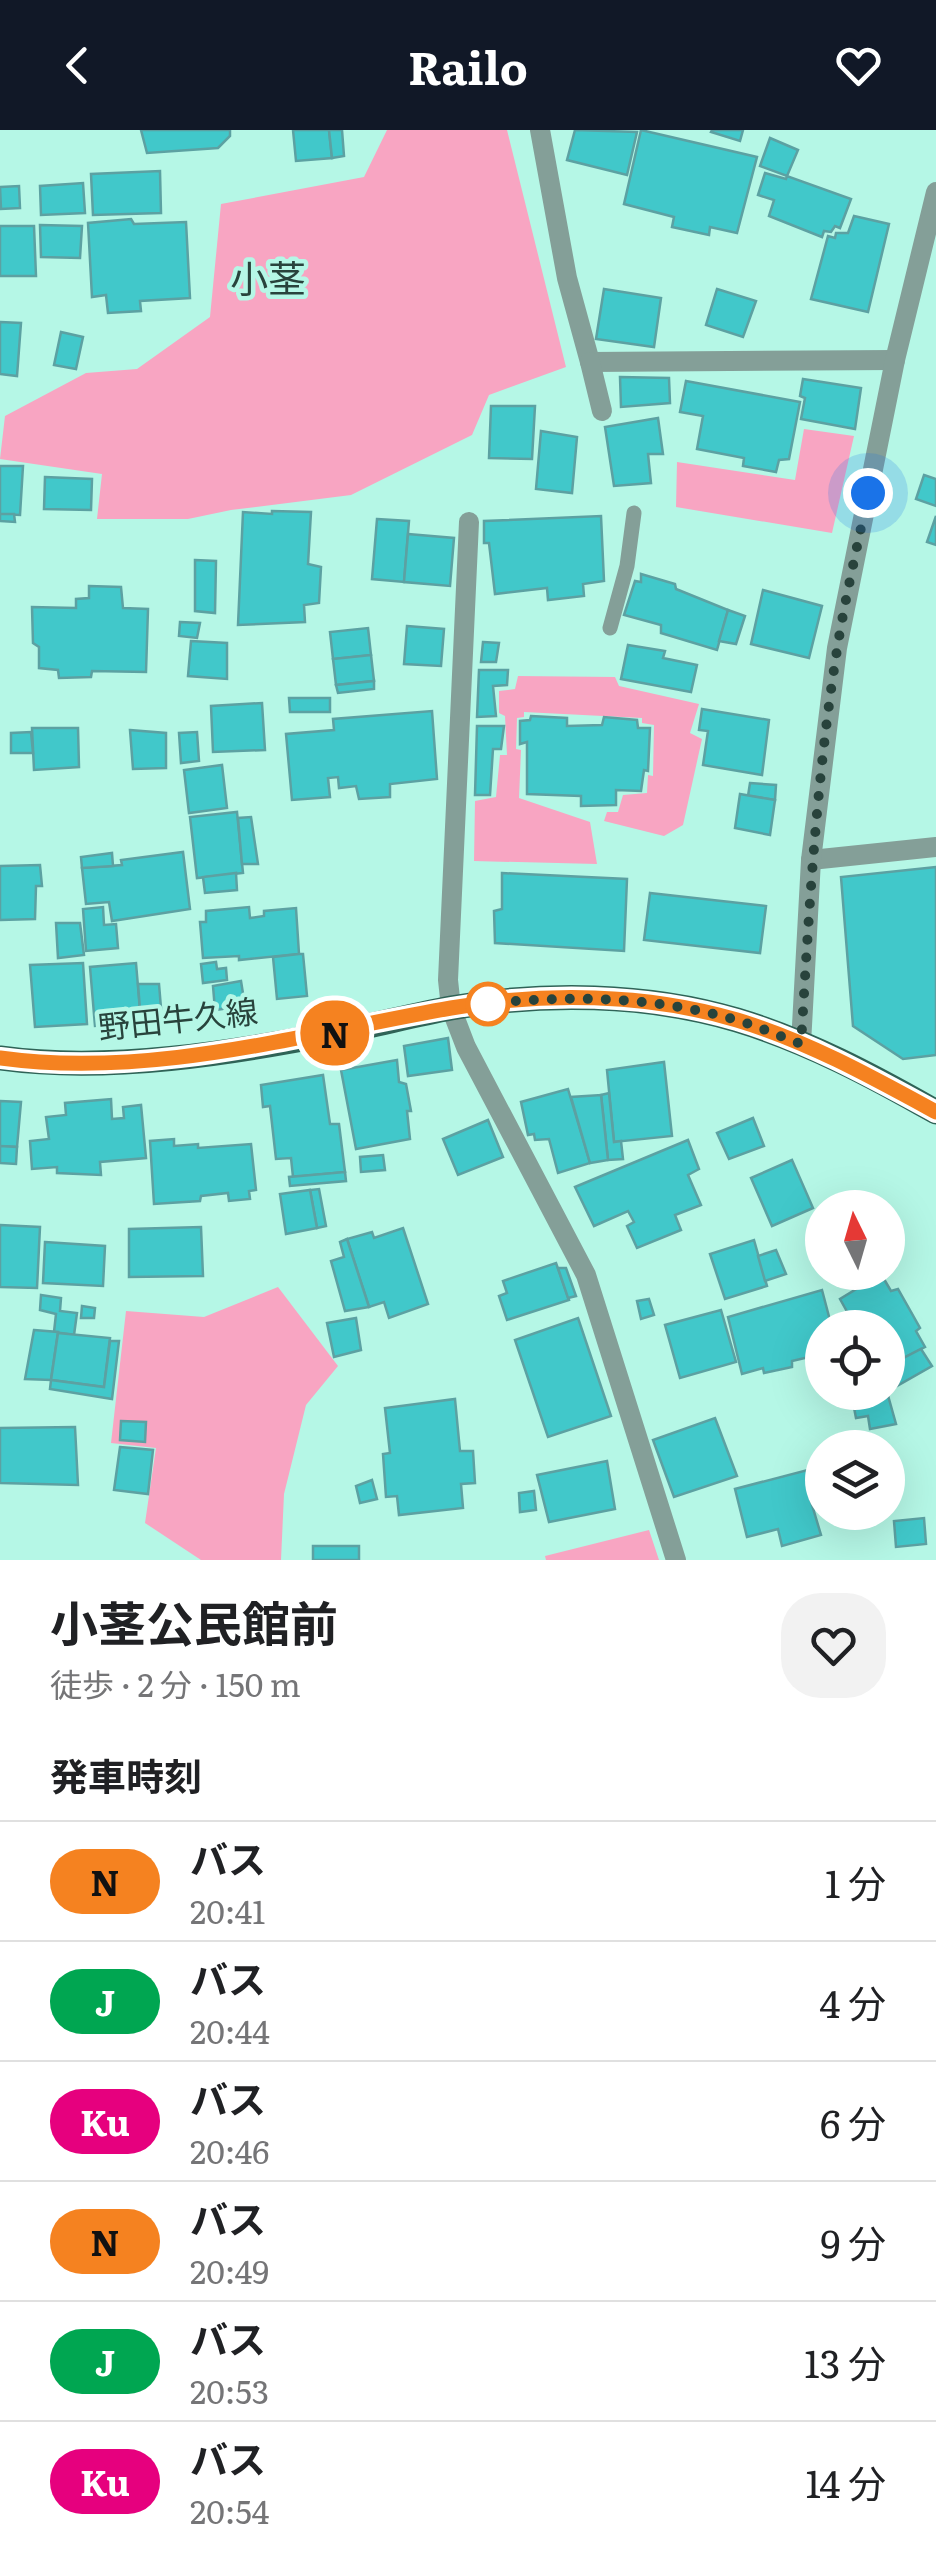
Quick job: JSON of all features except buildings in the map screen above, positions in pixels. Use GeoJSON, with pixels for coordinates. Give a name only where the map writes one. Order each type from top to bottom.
{"type":"FeatureCollection","features":[{"type":"Feature","properties":{"kind":"main road","name":"野田牛久線"},"geometry":{"type":"LineString","coordinates":[[0,1058],[63,1063],[156,1058],[320,1036],[452,1008],[517,1000],[632,1001],[738,1020],[861,1070],[936,1112]]}},
{"type":"Feature","properties":{"kind":"street"},"geometry":{"type":"LineString","coordinates":[[540,130],[566,278],[602,411]]}},
{"type":"Feature","properties":{"kind":"street"},"geometry":{"type":"LineString","coordinates":[[801,1044],[812,860],[837,648],[895,360],[936,192]]}},
{"type":"Feature","properties":{"kind":"street"},"geometry":{"type":"LineString","coordinates":[[590,362],[895,360]]}},
{"type":"Feature","properties":{"kind":"street"},"geometry":{"type":"LineString","coordinates":[[469,522],[448,980],[452,1008],[466,1046],[586,1275],[676,1560]]}},
{"type":"Feature","properties":{"kind":"street"},"geometry":{"type":"LineString","coordinates":[[812,860],[936,847]]}},
{"type":"Feature","properties":{"kind":"lane"},"geometry":{"type":"LineString","coordinates":[[610,628],[627,566],[634,513]]}},
{"type":"Feature","properties":{"kind":"shaded area"},"geometry":{"type":"Polygon","coordinates":[[[387,130],[507,130],[566,367],[489,395],[472,435],[351,495],[188,519],[97,519],[102,474],[0,459],[5,416],[86,373],[137,369],[210,317],[221,204],[364,177],[387,130]]]}},
{"type":"Feature","properties":{"kind":"shaded area"},"geometry":{"type":"Polygon","coordinates":[[[804,429],[854,436],[832,533],[676,507],[677,462],[795,480],[804,429]]]}},
{"type":"Feature","properties":{"kind":"shaded area"},"geometry":{"type":"Polygon","coordinates":[[[518,676],[615,677],[619,686],[699,704],[690,733],[702,739],[683,825],[664,836],[604,821],[607,812],[618,812],[623,795],[647,793],[648,775],[653,776],[654,725],[642,723],[642,718],[524,712],[524,717],[517,718],[516,749],[521,750],[519,798],[590,822],[597,864],[474,861],[475,801],[496,797],[500,755],[507,755],[499,691],[515,689],[518,676]]]}},
{"type":"Feature","properties":{"kind":"shaded area"},"geometry":{"type":"Polygon","coordinates":[[[278,1287],[338,1366],[306,1405],[284,1494],[281,1560],[201,1560],[145,1523],[156,1448],[111,1443],[126,1311],[204,1317],[278,1287]]]}},
{"type":"Feature","properties":{"kind":"shaded area"},"geometry":{"type":"Polygon","coordinates":[[[649,1530],[659,1560],[546,1560],[545,1556],[649,1530]]]}},
{"type":"Feature","properties":{"kind":"bus line","name":"N"},"geometry":{"type":"LineString","coordinates":[[0,1058],[63,1063],[156,1058],[245,1048],[452,1008],[517,1000],[632,1001],[738,1020],[861,1070],[936,1112]]}},
{"type":"Feature","properties":{"kind":"district","name":"小茎"},"geometry":{"type":"Point","coordinates":[268,280]}},
{"type":"Feature","properties":{"kind":"route"},"geometry":{"type":"LineString","coordinates":[[488,1004],[484,1004],[579,998],[674,1006],[738,1020],[801,1044],[822,760],[837,648],[868,493]]}}]}
